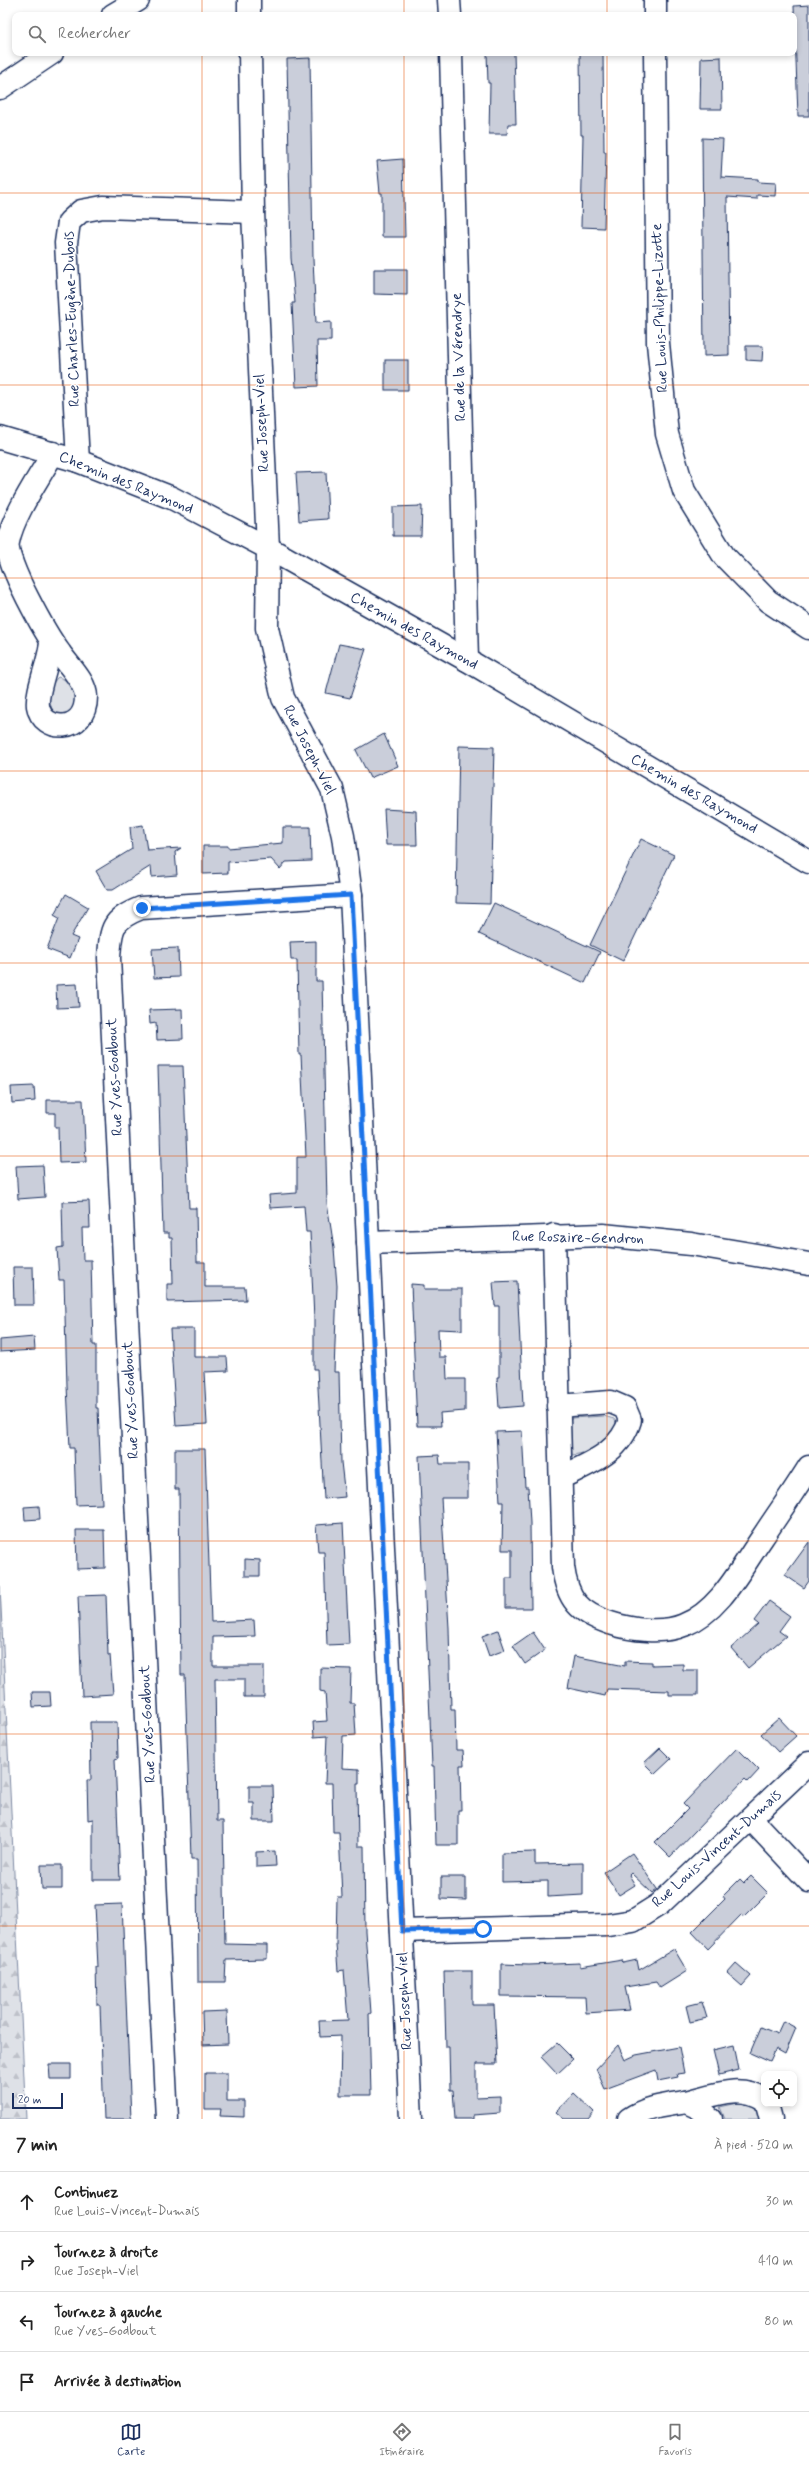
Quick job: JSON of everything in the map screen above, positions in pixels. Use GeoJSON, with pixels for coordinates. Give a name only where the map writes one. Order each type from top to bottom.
{"type":"FeatureCollection","features":[{"type":"Feature","properties":{"kind":"street"},"geometry":{"type":"LineString","coordinates":[[118,12],[138,0]]}},
{"type":"Feature","properties":{"kind":"street"},"geometry":{"type":"LineString","coordinates":[[249,0],[249,12]]}},
{"type":"Feature","properties":{"kind":"street"},"geometry":{"type":"LineString","coordinates":[[449,0],[450,12]]}},
{"type":"Feature","properties":{"kind":"street"},"geometry":{"type":"LineString","coordinates":[[655,0],[655,12]]}},
{"type":"Feature","properties":{"kind":"street"},"geometry":{"type":"LineString","coordinates":[[0,88],[48,56]]}},
{"type":"Feature","properties":{"kind":"street","name":"Rue Joseph-Viel"},"geometry":{"type":"LineString","coordinates":[[250,56],[253,212],[268,548],[267,628],[282,698],[332,789],[343,836],[351,895],[411,2119]]}},
{"type":"Feature","properties":{"kind":"street","name":"Rue de la Vérendrye"},"geometry":{"type":"LineString","coordinates":[[451,56],[467,660]]}},
{"type":"Feature","properties":{"kind":"street","name":"Rue Louis-Philippe-Lizotte"},"geometry":{"type":"LineString","coordinates":[[655,56],[658,343],[667,434],[684,491],[724,556],[768,601],[809,628]]}},
{"type":"Feature","properties":{"kind":"street","name":"Rue Charles-Eugène-Dubois"},"geometry":{"type":"LineString","coordinates":[[78,461],[66,242],[69,222],[81,211],[103,207],[253,212]]}},
{"type":"Feature","properties":{"kind":"street","name":"Chemin des Raymond"},"geometry":{"type":"LineString","coordinates":[[0,438],[78,461],[172,498],[268,548],[467,660],[809,862]]}},
{"type":"Feature","properties":{"kind":"street"},"geometry":{"type":"LineString","coordinates":[[52,453],[12,528],[8,544],[19,580],[52,642]]}},
{"type":"Feature","properties":{"kind":"street","name":"Rue Yves-Godbout"},"geometry":{"type":"LineString","coordinates":[[167,2119],[110,982],[111,932],[123,915],[142,908],[351,895]]}},
{"type":"Feature","properties":{"kind":"street"},"geometry":{"type":"LineString","coordinates":[[554,1235],[558,1406],[562,1477],[563,1567],[566,1588],[576,1604],[593,1618],[617,1625],[654,1630],[684,1626],[705,1612],[723,1594],[809,1467]]}},
{"type":"Feature","properties":{"kind":"street","name":"Rue Rosaire-Gendron"},"geometry":{"type":"LineString","coordinates":[[368,1243],[554,1235],[644,1238],[691,1244],[809,1264]]}},
{"type":"Feature","properties":{"kind":"street"},"geometry":{"type":"LineString","coordinates":[[558,1406],[611,1402],[625,1408],[630,1420],[626,1434],[608,1453],[562,1477]]}},
{"type":"Feature","properties":{"kind":"street","name":"Rue Louis-Vincent-Dumais"},"geometry":{"type":"LineString","coordinates":[[402,1931],[608,1924],[633,1921],[660,1904],[809,1764]]}},
{"type":"Feature","properties":{"kind":"street"},"geometry":{"type":"LineString","coordinates":[[751,1819],[809,1881]]}},
{"type":"Feature","properties":{"kind":"street"},"geometry":{"type":"LineString","coordinates":[[629,2119],[638,2113],[660,2106],[741,2090],[754,2092],[761,2097]]}},
{"type":"Feature","properties":{"kind":"street"},"geometry":{"type":"LineString","coordinates":[[686,2102],[698,2108],[711,2119]]}},
{"type":"Feature","properties":{"kind":"street"},"geometry":{"type":"LineString","coordinates":[[768,2107],[771,2119]]}},
{"type":"Feature","properties":{"kind":"green space"},"geometry":{"type":"Polygon","coordinates":[[[58,677],[68,682],[71,686],[74,696],[75,712],[57,717],[51,707],[49,697],[51,686],[58,677]]]}},
{"type":"Feature","properties":{"kind":"green space"},"geometry":{"type":"Polygon","coordinates":[[[604,1416],[614,1419],[616,1422],[610,1435],[605,1441],[593,1449],[572,1455],[570,1421],[572,1418],[604,1416]]]}},
{"type":"Feature","properties":{"kind":"green space"},"geometry":{"type":"Polygon","coordinates":[[[0,1586],[26,2119],[0,2119],[0,1586]]]}},
{"type":"Feature","properties":{"kind":"green space"},"geometry":{"type":"Polygon","coordinates":[[[747,2101],[755,2104],[763,2119],[725,2119],[720,2107],[747,2101]]]}},
{"type":"Feature","properties":{"kind":"building"},"geometry":{"type":"Polygon","coordinates":[[[809,5],[809,116],[798,116],[796,56],[797,12],[794,12],[794,6],[809,5]]]}},
{"type":"Feature","properties":{"kind":"building"},"geometry":{"type":"Polygon","coordinates":[[[487,56],[514,56],[516,124],[508,124],[507,134],[489,134],[490,83],[488,83],[487,56]]]}},
{"type":"Feature","properties":{"kind":"building"},"geometry":{"type":"Polygon","coordinates":[[[580,56],[603,56],[604,152],[606,152],[604,228],[581,227],[583,135],[581,135],[580,56]]]}},
{"type":"Feature","properties":{"kind":"building"},"geometry":{"type":"Polygon","coordinates":[[[721,57],[722,109],[700,109],[701,58],[721,57]]]}},
{"type":"Feature","properties":{"kind":"building"},"geometry":{"type":"Polygon","coordinates":[[[310,58],[313,259],[316,323],[331,322],[331,341],[317,341],[318,386],[296,387],[292,303],[295,303],[291,258],[287,59],[310,58]]]}},
{"type":"Feature","properties":{"kind":"building"},"geometry":{"type":"Polygon","coordinates":[[[702,138],[723,139],[721,177],[758,179],[758,182],[776,183],[775,196],[757,195],[757,199],[727,197],[729,355],[704,356],[702,138]]]}},
{"type":"Feature","properties":{"kind":"building"},"geometry":{"type":"Polygon","coordinates":[[[403,159],[405,237],[382,237],[382,193],[380,193],[377,161],[403,159]]]}},
{"type":"Feature","properties":{"kind":"building"},"geometry":{"type":"Polygon","coordinates":[[[374,269],[407,269],[407,295],[374,294],[374,269]]]}},
{"type":"Feature","properties":{"kind":"building"},"geometry":{"type":"Polygon","coordinates":[[[746,346],[763,346],[762,361],[746,360],[746,346]]]}},
{"type":"Feature","properties":{"kind":"building"},"geometry":{"type":"Polygon","coordinates":[[[385,360],[408,360],[408,390],[385,390],[385,360]]]}},
{"type":"Feature","properties":{"kind":"building"},"geometry":{"type":"Polygon","coordinates":[[[326,472],[328,519],[299,521],[296,473],[326,472]]]}},
{"type":"Feature","properties":{"kind":"building"},"geometry":{"type":"Polygon","coordinates":[[[422,506],[421,536],[393,536],[393,507],[422,506]]]}},
{"type":"Feature","properties":{"kind":"building"},"geometry":{"type":"Polygon","coordinates":[[[339,644],[366,649],[350,698],[326,693],[339,644]]]}},
{"type":"Feature","properties":{"kind":"building"},"geometry":{"type":"Polygon","coordinates":[[[384,734],[398,766],[370,778],[356,750],[384,734]]]}},
{"type":"Feature","properties":{"kind":"building"},"geometry":{"type":"Polygon","coordinates":[[[459,746],[494,747],[490,904],[456,903],[459,746]]]}},
{"type":"Feature","properties":{"kind":"building"},"geometry":{"type":"Polygon","coordinates":[[[384,809],[416,811],[417,845],[386,845],[384,809]]]}},
{"type":"Feature","properties":{"kind":"building"},"geometry":{"type":"Polygon","coordinates":[[[143,825],[147,850],[181,848],[175,852],[177,875],[152,877],[151,866],[113,890],[107,890],[96,871],[132,849],[130,827],[143,825]]]}},
{"type":"Feature","properties":{"kind":"building"},"geometry":{"type":"Polygon","coordinates":[[[283,827],[310,827],[311,861],[286,862],[280,869],[271,859],[228,862],[228,873],[203,874],[203,846],[228,846],[228,848],[283,843],[283,827]]]}},
{"type":"Feature","properties":{"kind":"building"},"geometry":{"type":"Polygon","coordinates":[[[641,839],[674,855],[623,961],[590,945],[641,839]]]}},
{"type":"Feature","properties":{"kind":"building"},"geometry":{"type":"Polygon","coordinates":[[[66,894],[88,907],[71,936],[78,939],[70,958],[47,949],[59,918],[54,915],[66,894]]]}},
{"type":"Feature","properties":{"kind":"building"},"geometry":{"type":"Polygon","coordinates":[[[494,903],[600,952],[585,983],[479,934],[494,903]]]}},
{"type":"Feature","properties":{"kind":"building"},"geometry":{"type":"Polygon","coordinates":[[[316,941],[316,981],[322,981],[327,1203],[334,1248],[337,1286],[334,1372],[339,1372],[341,1462],[345,1497],[324,1499],[317,1369],[314,1369],[314,1319],[310,1232],[306,1232],[304,1206],[270,1208],[269,1195],[297,1193],[297,1157],[306,1157],[301,1055],[299,1055],[297,960],[291,960],[290,942],[316,941]]]}},
{"type":"Feature","properties":{"kind":"building"},"geometry":{"type":"Polygon","coordinates":[[[178,948],[179,977],[154,978],[152,949],[178,948]]]}},
{"type":"Feature","properties":{"kind":"building"},"geometry":{"type":"Polygon","coordinates":[[[77,984],[79,1007],[57,1008],[56,985],[77,984]]]}},
{"type":"Feature","properties":{"kind":"building"},"geometry":{"type":"Polygon","coordinates":[[[182,1009],[183,1039],[157,1040],[156,1023],[150,1024],[149,1010],[182,1009]]]}},
{"type":"Feature","properties":{"kind":"building"},"geometry":{"type":"Polygon","coordinates":[[[158,1066],[183,1066],[189,1208],[196,1208],[197,1262],[205,1262],[205,1287],[245,1287],[246,1300],[167,1302],[167,1284],[173,1284],[172,1238],[169,1238],[169,1233],[163,1233],[158,1066]]]}},
{"type":"Feature","properties":{"kind":"building"},"geometry":{"type":"Polygon","coordinates":[[[34,1086],[35,1101],[12,1103],[11,1087],[34,1086]]]}},
{"type":"Feature","properties":{"kind":"building"},"geometry":{"type":"Polygon","coordinates":[[[47,1100],[83,1100],[86,1162],[59,1163],[58,1127],[55,1127],[55,1113],[47,1113],[47,1100]]]}},
{"type":"Feature","properties":{"kind":"building"},"geometry":{"type":"Polygon","coordinates":[[[43,1165],[45,1197],[18,1199],[16,1166],[43,1165]]]}},
{"type":"Feature","properties":{"kind":"building"},"geometry":{"type":"Polygon","coordinates":[[[89,1201],[90,1228],[82,1228],[83,1260],[91,1260],[93,1345],[96,1345],[96,1408],[98,1408],[102,1504],[76,1505],[74,1448],[70,1448],[64,1280],[59,1280],[57,1248],[63,1247],[62,1202],[89,1201]]]}},
{"type":"Feature","properties":{"kind":"building"},"geometry":{"type":"Polygon","coordinates":[[[13,1267],[33,1267],[34,1305],[14,1305],[13,1267]]]}},
{"type":"Feature","properties":{"kind":"building"},"geometry":{"type":"Polygon","coordinates":[[[517,1281],[523,1406],[499,1408],[497,1377],[499,1377],[499,1306],[495,1306],[493,1282],[517,1281]]]}},
{"type":"Feature","properties":{"kind":"building"},"geometry":{"type":"Polygon","coordinates":[[[411,1284],[424,1285],[424,1289],[462,1289],[462,1330],[438,1329],[439,1357],[446,1357],[447,1379],[465,1379],[465,1411],[440,1413],[441,1426],[417,1426],[411,1284]]]}},
{"type":"Feature","properties":{"kind":"building"},"geometry":{"type":"Polygon","coordinates":[[[170,1329],[194,1329],[194,1357],[227,1357],[228,1371],[204,1372],[207,1424],[176,1426],[170,1329]]]}},
{"type":"Feature","properties":{"kind":"building"},"geometry":{"type":"Polygon","coordinates":[[[34,1337],[35,1350],[0,1352],[0,1340],[34,1337]]]}},
{"type":"Feature","properties":{"kind":"building"},"geometry":{"type":"Polygon","coordinates":[[[522,1431],[525,1487],[528,1487],[530,1523],[531,1608],[506,1608],[506,1578],[512,1578],[512,1550],[502,1550],[503,1502],[500,1502],[496,1432],[522,1431]]]}},
{"type":"Feature","properties":{"kind":"building"},"geometry":{"type":"Polygon","coordinates":[[[175,1449],[205,1449],[211,1622],[254,1620],[255,1636],[213,1637],[213,1666],[264,1666],[264,1697],[244,1697],[244,1679],[215,1679],[217,1821],[223,1821],[225,1944],[267,1945],[267,1959],[226,1960],[225,1982],[198,1982],[197,1859],[191,1859],[185,1675],[181,1675],[179,1489],[175,1489],[175,1449]]]}},
{"type":"Feature","properties":{"kind":"building"},"geometry":{"type":"Polygon","coordinates":[[[439,1455],[440,1464],[468,1464],[468,1498],[441,1498],[449,1628],[451,1709],[455,1709],[456,1750],[463,1750],[464,1765],[460,1765],[461,1810],[458,1810],[458,1845],[436,1845],[434,1766],[432,1766],[419,1456],[439,1455]]]}},
{"type":"Feature","properties":{"kind":"building"},"geometry":{"type":"Polygon","coordinates":[[[39,1506],[40,1519],[25,1520],[24,1507],[39,1506]]]}},
{"type":"Feature","properties":{"kind":"building"},"geometry":{"type":"Polygon","coordinates":[[[343,1523],[349,1644],[327,1645],[324,1552],[318,1552],[316,1525],[343,1523]]]}},
{"type":"Feature","properties":{"kind":"building"},"geometry":{"type":"Polygon","coordinates":[[[76,1530],[104,1530],[105,1568],[77,1569],[76,1530]]]}},
{"type":"Feature","properties":{"kind":"building"},"geometry":{"type":"Polygon","coordinates":[[[809,1542],[809,1581],[804,1588],[785,1575],[809,1542]]]}},
{"type":"Feature","properties":{"kind":"building"},"geometry":{"type":"Polygon","coordinates":[[[245,1559],[260,1560],[260,1576],[245,1576],[245,1559]]]}},
{"type":"Feature","properties":{"kind":"building"},"geometry":{"type":"Polygon","coordinates":[[[106,1595],[108,1655],[110,1655],[113,1694],[82,1696],[78,1596],[106,1595]]]}},
{"type":"Feature","properties":{"kind":"building"},"geometry":{"type":"Polygon","coordinates":[[[769,1601],[790,1616],[779,1631],[786,1636],[748,1668],[731,1648],[758,1624],[754,1621],[769,1601]]]}},
{"type":"Feature","properties":{"kind":"building"},"geometry":{"type":"Polygon","coordinates":[[[498,1630],[505,1650],[489,1656],[482,1636],[498,1630]]]}},
{"type":"Feature","properties":{"kind":"building"},"geometry":{"type":"Polygon","coordinates":[[[533,1632],[545,1650],[525,1664],[513,1646],[533,1632]]]}},
{"type":"Feature","properties":{"kind":"building"},"geometry":{"type":"Polygon","coordinates":[[[574,1656],[625,1666],[625,1661],[652,1662],[652,1665],[683,1664],[683,1670],[698,1670],[698,1695],[669,1695],[669,1691],[607,1689],[605,1696],[568,1688],[574,1656]]]}},
{"type":"Feature","properties":{"kind":"building"},"geometry":{"type":"Polygon","coordinates":[[[320,1668],[351,1669],[350,1703],[354,1703],[356,1735],[343,1736],[342,1768],[359,1769],[359,1784],[357,1784],[358,1846],[364,1846],[365,1931],[371,2013],[369,2014],[371,2095],[340,2095],[341,2036],[320,2037],[319,2021],[348,2020],[344,1970],[338,1971],[336,1944],[337,1897],[342,1897],[339,1832],[333,1832],[332,1783],[325,1783],[327,1736],[314,1737],[313,1722],[327,1721],[325,1692],[320,1691],[320,1668]]]}},
{"type":"Feature","properties":{"kind":"building"},"geometry":{"type":"Polygon","coordinates":[[[32,1692],[50,1692],[51,1706],[33,1707],[32,1692]]]}},
{"type":"Feature","properties":{"kind":"building"},"geometry":{"type":"Polygon","coordinates":[[[779,1718],[796,1736],[778,1752],[761,1734],[779,1718]]]}},
{"type":"Feature","properties":{"kind":"building"},"geometry":{"type":"Polygon","coordinates":[[[90,1722],[117,1722],[118,1758],[115,1759],[120,1880],[93,1880],[93,1819],[88,1820],[87,1780],[91,1780],[90,1722]]]}},
{"type":"Feature","properties":{"kind":"building"},"geometry":{"type":"Polygon","coordinates":[[[660,1748],[671,1759],[655,1774],[644,1763],[660,1748]]]}},
{"type":"Feature","properties":{"kind":"building"},"geometry":{"type":"Polygon","coordinates":[[[737,1748],[759,1770],[748,1782],[745,1779],[670,1857],[655,1842],[688,1809],[683,1804],[737,1748]]]}},
{"type":"Feature","properties":{"kind":"building"},"geometry":{"type":"Polygon","coordinates":[[[249,1786],[273,1786],[274,1821],[254,1821],[254,1803],[249,1803],[249,1786]]]}},
{"type":"Feature","properties":{"kind":"building"},"geometry":{"type":"Polygon","coordinates":[[[275,1851],[276,1866],[256,1867],[256,1852],[275,1851]]]}},
{"type":"Feature","properties":{"kind":"building"},"geometry":{"type":"Polygon","coordinates":[[[535,1852],[535,1864],[583,1863],[583,1895],[548,1897],[548,1881],[502,1882],[502,1853],[535,1852]]]}},
{"type":"Feature","properties":{"kind":"building"},"geometry":{"type":"Polygon","coordinates":[[[632,1853],[657,1889],[652,1893],[631,1873],[629,1875],[635,1885],[619,1895],[604,1872],[632,1853]]]}},
{"type":"Feature","properties":{"kind":"building"},"geometry":{"type":"Polygon","coordinates":[[[41,1865],[62,1865],[62,1889],[42,1889],[41,1865]]]}},
{"type":"Feature","properties":{"kind":"building"},"geometry":{"type":"Polygon","coordinates":[[[751,1876],[768,1893],[744,1917],[741,1915],[708,1949],[692,1932],[725,1899],[723,1896],[740,1879],[744,1883],[751,1876]]]}},
{"type":"Feature","properties":{"kind":"building"},"geometry":{"type":"Polygon","coordinates":[[[441,1877],[466,1877],[466,1900],[441,1899],[441,1877]]]}},
{"type":"Feature","properties":{"kind":"building"},"geometry":{"type":"Polygon","coordinates":[[[122,1904],[131,2119],[104,2119],[100,2005],[97,2005],[96,1967],[98,1967],[95,1905],[122,1904]]]}},
{"type":"Feature","properties":{"kind":"building"},"geometry":{"type":"Polygon","coordinates":[[[674,1949],[687,1971],[660,1988],[656,1982],[625,1987],[630,2010],[586,2013],[585,1997],[501,1996],[501,1964],[529,1965],[580,1963],[580,1967],[622,1960],[623,1963],[637,1960],[639,1970],[674,1949]]]}},
{"type":"Feature","properties":{"kind":"building"},"geometry":{"type":"Polygon","coordinates":[[[736,1963],[751,1976],[742,1986],[727,1973],[736,1963]]]}},
{"type":"Feature","properties":{"kind":"building"},"geometry":{"type":"Polygon","coordinates":[[[444,1971],[472,1971],[472,2005],[494,2005],[497,2064],[476,2064],[476,2097],[500,2096],[500,2113],[473,2115],[473,2119],[455,2119],[453,2090],[450,2090],[449,2047],[446,2047],[444,1971]]]}},
{"type":"Feature","properties":{"kind":"building"},"geometry":{"type":"Polygon","coordinates":[[[702,2002],[707,2018],[690,2022],[686,2006],[702,2002]]]}},
{"type":"Feature","properties":{"kind":"building"},"geometry":{"type":"Polygon","coordinates":[[[227,2011],[228,2044],[203,2045],[202,2012],[227,2011]]]}},
{"type":"Feature","properties":{"kind":"building"},"geometry":{"type":"Polygon","coordinates":[[[783,2021],[796,2028],[785,2054],[776,2049],[770,2062],[750,2053],[761,2027],[777,2034],[783,2021]]]}},
{"type":"Feature","properties":{"kind":"building"},"geometry":{"type":"Polygon","coordinates":[[[557,2043],[573,2059],[557,2074],[541,2057],[557,2043]]]}},
{"type":"Feature","properties":{"kind":"building"},"geometry":{"type":"Polygon","coordinates":[[[618,2045],[625,2060],[636,2055],[679,2047],[684,2073],[677,2074],[678,2077],[658,2081],[656,2070],[605,2089],[596,2069],[618,2045]]]}},
{"type":"Feature","properties":{"kind":"building"},"geometry":{"type":"Polygon","coordinates":[[[734,2045],[739,2070],[719,2075],[713,2050],[734,2045]]]}},
{"type":"Feature","properties":{"kind":"building"},"geometry":{"type":"Polygon","coordinates":[[[49,2064],[71,2064],[71,2079],[50,2079],[49,2064]]]}},
{"type":"Feature","properties":{"kind":"building"},"geometry":{"type":"Polygon","coordinates":[[[205,2073],[227,2073],[227,2101],[244,2101],[244,2117],[220,2116],[221,2109],[205,2109],[205,2073]]]}},
{"type":"Feature","properties":{"kind":"building"},"geometry":{"type":"Polygon","coordinates":[[[574,2093],[594,2112],[588,2119],[564,2119],[556,2112],[574,2093]]]}},
{"type":"Feature","properties":{"kind":"route"},"geometry":{"type":"LineString","coordinates":[[142,908],[351,895],[402,1931],[483,1929]]}}]}
